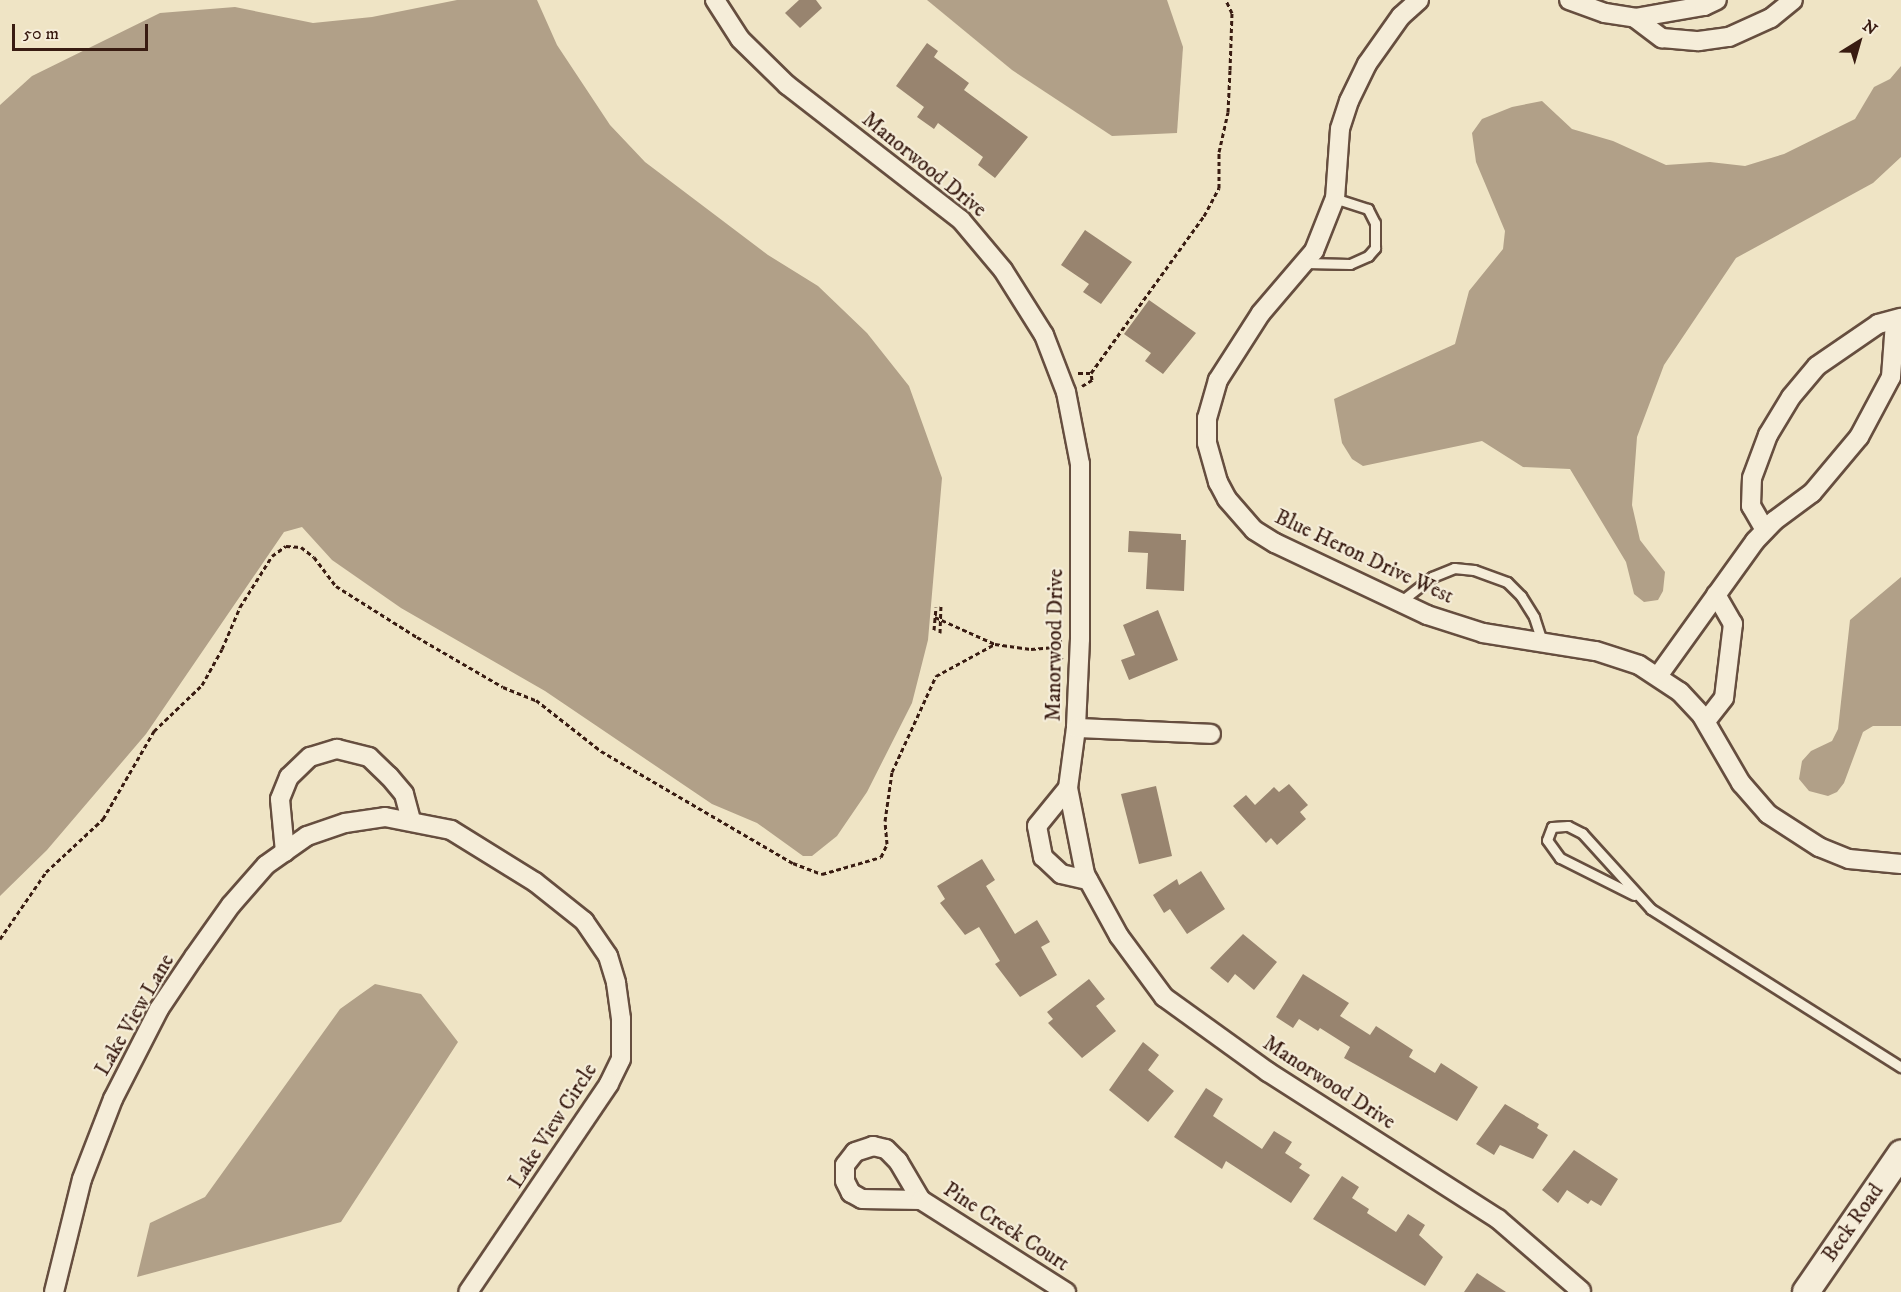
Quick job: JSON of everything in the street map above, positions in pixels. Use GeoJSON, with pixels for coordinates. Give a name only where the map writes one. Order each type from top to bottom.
{"type":"FeatureCollection","features":[{"type":"Feature","properties":{"kind":"main road","name":"Beck Road"},"geometry":{"type":"LineString","coordinates":[[1806,1292],[1901,1154]]}},
{"type":"Feature","properties":{"kind":"street","name":"Manorwood Drive"},"geometry":{"type":"LineString","coordinates":[[715,0],[740,39],[787,85],[961,220],[1004,270],[1032,316],[1066,392],[1080,464],[1080,639],[1076,728],[1068,788],[1088,880],[1119,936],[1164,997],[1268,1072],[1498,1219],[1582,1292]]}},
{"type":"Feature","properties":{"kind":"street","name":"Blue Heron Drive West"},"geometry":{"type":"LineString","coordinates":[[1419,0],[1401,16],[1368,63],[1349,101],[1337,150],[1335,198],[1306,263],[1261,313],[1218,380],[1208,418],[1211,463],[1227,499],[1254,530],[1400,602],[1465,628],[1615,656],[1658,676],[1680,692],[1706,721],[1756,802],[1796,835],[1850,859],[1901,864]]}},
{"type":"Feature","properties":{"kind":"street"},"geometry":{"type":"LineString","coordinates":[[1569,0],[1605,13],[1635,18],[1704,6],[1717,0]]}},
{"type":"Feature","properties":{"kind":"street"},"geometry":{"type":"LineString","coordinates":[[1635,18],[1662,38],[1699,41],[1729,37],[1772,18],[1793,0]]}},
{"type":"Feature","properties":{"kind":"street"},"geometry":{"type":"LineString","coordinates":[[1658,676],[1765,531],[1812,493],[1838,465],[1878,407],[1891,377],[1898,320],[1878,324],[1817,366],[1791,397],[1768,435],[1752,478],[1751,506],[1754,517],[1765,531]]}},
{"type":"Feature","properties":{"kind":"street"},"geometry":{"type":"LineString","coordinates":[[1706,721],[1724,698],[1734,624],[1716,595]]}},
{"type":"Feature","properties":{"kind":"street"},"geometry":{"type":"LineString","coordinates":[[1076,728],[1211,734]]}},
{"type":"Feature","properties":{"kind":"street"},"geometry":{"type":"LineString","coordinates":[[285,852],[280,799],[290,777],[310,757],[337,749],[369,758],[389,776],[404,794],[411,820]]}},
{"type":"Feature","properties":{"kind":"street"},"geometry":{"type":"LineString","coordinates":[[1068,788],[1037,826],[1043,857],[1061,874],[1088,880]]}},
{"type":"Feature","properties":{"kind":"street","name":"Lake View Circle"},"geometry":{"type":"LineString","coordinates":[[345,823],[385,817],[411,820],[451,830],[535,882],[584,921],[608,956],[621,1019],[621,1059],[609,1084],[468,1292]]}},
{"type":"Feature","properties":{"kind":"street","name":"Lake View Lane"},"geometry":{"type":"LineString","coordinates":[[54,1292],[82,1179],[113,1099],[154,1019],[231,905],[266,865],[307,837],[345,823]]}},
{"type":"Feature","properties":{"kind":"street","name":"Pine Creek Court"},"geometry":{"type":"LineString","coordinates":[[921,1200],[1066,1292]]}},
{"type":"Feature","properties":{"kind":"lane"},"geometry":{"type":"LineString","coordinates":[[1306,263],[1350,264],[1368,256],[1375,248],[1375,223],[1368,209],[1335,198]]}},
{"type":"Feature","properties":{"kind":"lane"},"geometry":{"type":"LineString","coordinates":[[1400,602],[1432,577],[1454,568],[1474,570],[1507,582],[1521,596],[1534,617],[1542,642]]}},
{"type":"Feature","properties":{"kind":"lane"},"geometry":{"type":"LineString","coordinates":[[1634,895],[1582,833],[1568,826],[1552,827],[1547,840],[1560,858],[1634,895],[1733,963],[1901,1067]]}},
{"type":"Feature","properties":{"kind":"path"},"geometry":{"type":"LineString","coordinates":[[1066,392],[1092,380],[1091,373],[1204,216],[1219,189],[1219,152],[1230,70],[1232,13],[1226,0]]}},
{"type":"Feature","properties":{"kind":"path"},"geometry":{"type":"LineString","coordinates":[[0,939],[46,872],[103,819],[154,731],[202,685],[222,650],[240,607],[272,556],[286,546],[301,547],[314,557],[336,586],[503,687],[536,700],[601,751],[644,778],[793,863],[822,874],[881,857],[887,844],[885,821],[892,772],[936,676],[995,644]]}},
{"type":"Feature","properties":{"kind":"path"},"geometry":{"type":"LineString","coordinates":[[940,633],[941,606]]}},
{"type":"Feature","properties":{"kind":"path"},"geometry":{"type":"LineString","coordinates":[[934,630],[936,607]]}},
{"type":"Feature","properties":{"kind":"path"},"geometry":{"type":"LineString","coordinates":[[935,617],[995,644],[1031,650],[1052,647],[1059,638],[1080,639]]}},
{"type":"Feature","properties":{"kind":"shaded area"},"geometry":{"type":"Polygon","coordinates":[[[457,0],[537,0],[557,45],[610,125],[645,162],[768,255],[818,286],[867,333],[909,386],[942,478],[928,640],[912,703],[867,792],[837,836],[812,856],[803,856],[757,823],[712,804],[545,691],[401,608],[332,560],[302,527],[284,532],[146,734],[47,850],[0,896],[0,105],[32,76],[160,13],[235,7],[313,23],[372,17],[457,0]]]}},
{"type":"Feature","properties":{"kind":"shaded area"},"geometry":{"type":"Polygon","coordinates":[[[927,0],[1167,0],[1183,47],[1177,133],[1112,136],[1012,70],[927,0]]]}},
{"type":"Feature","properties":{"kind":"shaded area"},"geometry":{"type":"Polygon","coordinates":[[[1901,66],[1901,157],[1873,183],[1736,258],[1664,365],[1637,437],[1632,505],[1640,540],[1665,572],[1663,591],[1658,600],[1644,602],[1634,594],[1626,562],[1570,469],[1523,467],[1482,441],[1363,466],[1352,459],[1342,443],[1334,399],[1455,344],[1469,291],[1503,249],[1505,231],[1476,162],[1472,133],[1482,119],[1512,107],[1542,101],[1572,129],[1613,141],[1666,165],[1710,162],[1745,166],[1784,154],[1855,119],[1874,87],[1890,79],[1901,66]]]}},
{"type":"Feature","properties":{"kind":"shaded area"},"geometry":{"type":"Polygon","coordinates":[[[1901,577],[1901,726],[1873,726],[1863,732],[1844,783],[1837,792],[1828,796],[1809,791],[1799,779],[1802,761],[1811,751],[1832,741],[1838,729],[1850,620],[1901,577]]]}},
{"type":"Feature","properties":{"kind":"shaded area"},"geometry":{"type":"Polygon","coordinates":[[[375,984],[421,994],[458,1042],[341,1222],[137,1277],[150,1223],[205,1197],[340,1009],[375,984]]]}},
{"type":"Feature","properties":{"kind":"building"},"geometry":{"type":"Polygon","coordinates":[[[799,0],[816,0],[822,8],[800,28],[785,13],[799,0]]]}},
{"type":"Feature","properties":{"kind":"building"},"geometry":{"type":"Polygon","coordinates":[[[927,43],[938,51],[934,57],[969,83],[964,90],[1028,137],[995,178],[978,165],[983,157],[938,123],[934,129],[917,117],[924,107],[896,86],[927,43]]]}},
{"type":"Feature","properties":{"kind":"building"},"geometry":{"type":"Polygon","coordinates":[[[1085,230],[1132,262],[1101,304],[1083,292],[1089,284],[1061,265],[1085,230]]]}},
{"type":"Feature","properties":{"kind":"building"},"geometry":{"type":"Polygon","coordinates":[[[1149,300],[1196,333],[1163,374],[1145,361],[1151,353],[1124,334],[1149,300]]]}},
{"type":"Feature","properties":{"kind":"building"},"geometry":{"type":"Polygon","coordinates":[[[1129,531],[1181,534],[1181,540],[1186,540],[1184,591],[1146,589],[1148,553],[1128,552],[1129,531]]]}},
{"type":"Feature","properties":{"kind":"building"},"geometry":{"type":"Polygon","coordinates":[[[1158,610],[1178,660],[1129,680],[1121,660],[1135,655],[1123,625],[1158,610]]]}},
{"type":"Feature","properties":{"kind":"building"},"geometry":{"type":"Polygon","coordinates":[[[1289,784],[1308,805],[1300,812],[1306,819],[1277,845],[1271,838],[1266,843],[1233,806],[1246,795],[1255,805],[1274,787],[1279,792],[1289,784]]]}},
{"type":"Feature","properties":{"kind":"building"},"geometry":{"type":"Polygon","coordinates":[[[1156,786],[1172,856],[1139,864],[1121,794],[1156,786]]]}},
{"type":"Feature","properties":{"kind":"building"},"geometry":{"type":"Polygon","coordinates":[[[982,859],[995,880],[986,886],[1015,934],[1037,920],[1050,942],[1041,947],[1057,975],[1020,997],[995,964],[1000,961],[979,927],[965,935],[940,903],[945,899],[937,886],[982,859]]]}},
{"type":"Feature","properties":{"kind":"building"},"geometry":{"type":"Polygon","coordinates":[[[1201,871],[1225,909],[1187,934],[1170,909],[1164,913],[1153,895],[1177,879],[1179,885],[1201,871]]]}},
{"type":"Feature","properties":{"kind":"building"},"geometry":{"type":"Polygon","coordinates":[[[1243,934],[1277,962],[1254,990],[1235,974],[1228,983],[1210,968],[1243,934]]]}},
{"type":"Feature","properties":{"kind":"building"},"geometry":{"type":"Polygon","coordinates":[[[1303,974],[1349,1003],[1340,1016],[1370,1035],[1376,1026],[1413,1050],[1409,1057],[1435,1073],[1441,1063],[1478,1087],[1457,1121],[1344,1058],[1350,1047],[1320,1028],[1318,1031],[1299,1019],[1293,1028],[1276,1017],[1303,974]]]}},
{"type":"Feature","properties":{"kind":"building"},"geometry":{"type":"Polygon","coordinates":[[[1089,979],[1105,999],[1096,1006],[1116,1031],[1082,1058],[1048,1023],[1053,1019],[1047,1012],[1089,979]]]}},
{"type":"Feature","properties":{"kind":"building"},"geometry":{"type":"Polygon","coordinates":[[[1143,1042],[1159,1055],[1148,1070],[1174,1091],[1148,1122],[1109,1090],[1143,1042]]]}},
{"type":"Feature","properties":{"kind":"building"},"geometry":{"type":"Polygon","coordinates":[[[1206,1088],[1223,1099],[1213,1116],[1262,1149],[1274,1131],[1292,1142],[1285,1153],[1302,1164],[1299,1168],[1310,1175],[1291,1203],[1226,1161],[1222,1169],[1174,1137],[1206,1088]]]}},
{"type":"Feature","properties":{"kind":"building"},"geometry":{"type":"Polygon","coordinates":[[[1505,1104],[1539,1124],[1537,1128],[1548,1135],[1533,1159],[1500,1145],[1494,1155],[1476,1144],[1505,1104]]]}},
{"type":"Feature","properties":{"kind":"building"},"geometry":{"type":"Polygon","coordinates":[[[1574,1150],[1618,1179],[1601,1206],[1591,1200],[1588,1204],[1567,1190],[1558,1203],[1542,1190],[1574,1150]]]}},
{"type":"Feature","properties":{"kind":"building"},"geometry":{"type":"Polygon","coordinates":[[[1342,1176],[1359,1187],[1352,1198],[1369,1209],[1367,1213],[1396,1232],[1408,1214],[1425,1225],[1419,1235],[1443,1257],[1425,1286],[1313,1219],[1342,1176]]]}},
{"type":"Feature","properties":{"kind":"building"},"geometry":{"type":"Polygon","coordinates":[[[1477,1273],[1506,1292],[1464,1292],[1477,1273]]]}}]}
